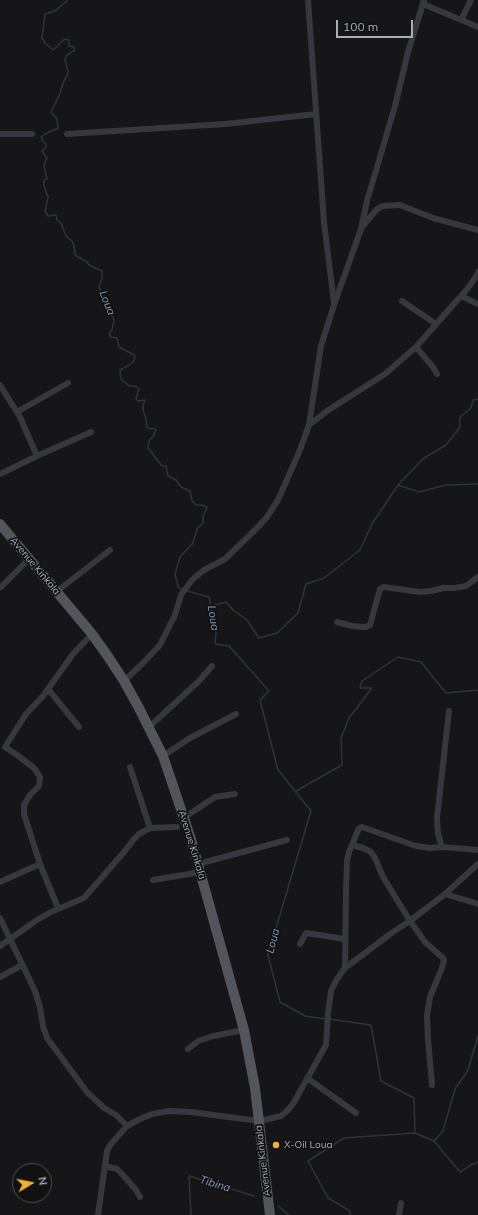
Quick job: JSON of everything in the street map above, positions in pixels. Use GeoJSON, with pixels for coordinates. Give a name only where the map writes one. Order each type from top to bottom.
{"type":"FeatureCollection","features":[{"type":"Feature","properties":{"kind":"main road","name":"Avenue Kinkala"},"geometry":{"type":"LineString","coordinates":[[0,524],[92,634],[124,681],[163,756],[200,868],[244,1030],[255,1088],[270,1215]]}},
{"type":"Feature","properties":{"kind":"street"},"geometry":{"type":"LineString","coordinates":[[308,0],[324,222],[334,305]]}},
{"type":"Feature","properties":{"kind":"street"},"geometry":{"type":"LineString","coordinates":[[461,20],[471,0]]}},
{"type":"Feature","properties":{"kind":"street"},"geometry":{"type":"LineString","coordinates":[[124,681],[160,646],[175,615],[182,595],[192,580],[204,570],[224,559],[266,517],[278,500],[300,450],[309,425],[321,346],[361,228],[367,201],[395,106],[408,52],[423,2],[478,27]]}},
{"type":"Feature","properties":{"kind":"street"},"geometry":{"type":"LineString","coordinates":[[67,134],[225,124],[316,114]]}},
{"type":"Feature","properties":{"kind":"street"},"geometry":{"type":"LineString","coordinates":[[0,134],[32,134]]}},
{"type":"Feature","properties":{"kind":"street"},"geometry":{"type":"LineString","coordinates":[[361,228],[377,209],[383,206],[400,205],[432,218],[478,230]]}},
{"type":"Feature","properties":{"kind":"street"},"geometry":{"type":"LineString","coordinates":[[309,425],[327,411],[385,374],[416,347],[461,296],[478,272]]}},
{"type":"Feature","properties":{"kind":"street"},"geometry":{"type":"LineString","coordinates":[[461,296],[478,304]]}},
{"type":"Feature","properties":{"kind":"street"},"geometry":{"type":"LineString","coordinates":[[402,301],[436,324]]}},
{"type":"Feature","properties":{"kind":"street"},"geometry":{"type":"LineString","coordinates":[[416,347],[437,374]]}},
{"type":"Feature","properties":{"kind":"street"},"geometry":{"type":"LineString","coordinates":[[17,412],[68,383]]}},
{"type":"Feature","properties":{"kind":"street"},"geometry":{"type":"LineString","coordinates":[[0,385],[17,412],[31,439],[37,456]]}},
{"type":"Feature","properties":{"kind":"street"},"geometry":{"type":"LineString","coordinates":[[0,474],[91,432]]}},
{"type":"Feature","properties":{"kind":"street"},"geometry":{"type":"LineString","coordinates":[[56,592],[110,550]]}},
{"type":"Feature","properties":{"kind":"street"},"geometry":{"type":"LineString","coordinates":[[0,588],[29,559]]}},
{"type":"Feature","properties":{"kind":"street"},"geometry":{"type":"LineString","coordinates":[[337,622],[352,626],[366,627],[370,625],[380,589],[384,587],[420,592],[432,591],[443,588],[460,588],[466,586],[478,577]]}},
{"type":"Feature","properties":{"kind":"street"},"geometry":{"type":"LineString","coordinates":[[58,908],[40,864],[24,814],[24,805],[30,795],[39,786],[40,777],[34,768],[17,754],[2,746],[26,714],[48,689],[73,654],[92,634]]}},
{"type":"Feature","properties":{"kind":"street"},"geometry":{"type":"LineString","coordinates":[[149,727],[212,666]]}},
{"type":"Feature","properties":{"kind":"street"},"geometry":{"type":"LineString","coordinates":[[48,689],[79,727]]}},
{"type":"Feature","properties":{"kind":"street"},"geometry":{"type":"LineString","coordinates":[[442,847],[438,834],[437,818],[448,711]]}},
{"type":"Feature","properties":{"kind":"street"},"geometry":{"type":"LineString","coordinates":[[163,756],[190,738],[236,714]]}},
{"type":"Feature","properties":{"kind":"street"},"geometry":{"type":"LineString","coordinates":[[130,767],[150,828]]}},
{"type":"Feature","properties":{"kind":"street"},"geometry":{"type":"LineString","coordinates":[[184,817],[215,797],[235,794]]}},
{"type":"Feature","properties":{"kind":"street"},"geometry":{"type":"LineString","coordinates":[[0,946],[37,920],[58,908],[84,898],[134,839],[150,828],[177,827]]}},
{"type":"Feature","properties":{"kind":"street"},"geometry":{"type":"LineString","coordinates":[[345,968],[347,865],[348,856],[359,828],[362,827],[416,846],[478,850]]}},
{"type":"Feature","properties":{"kind":"street"},"geometry":{"type":"LineString","coordinates":[[153,880],[200,868],[287,840]]}},
{"type":"Feature","properties":{"kind":"street"},"geometry":{"type":"LineString","coordinates":[[352,845],[371,852],[383,877],[410,921],[425,942],[444,960],[430,998],[428,1016],[428,1040],[432,1085]]}},
{"type":"Feature","properties":{"kind":"street"},"geometry":{"type":"LineString","coordinates":[[0,882],[40,864]]}},
{"type":"Feature","properties":{"kind":"street"},"geometry":{"type":"LineString","coordinates":[[98,1215],[107,1151],[111,1144],[127,1126],[146,1117],[169,1111],[191,1112],[259,1121],[281,1116],[287,1111],[293,1104],[326,1045],[331,991],[345,968],[410,921],[478,864]]}},
{"type":"Feature","properties":{"kind":"street"},"geometry":{"type":"LineString","coordinates":[[444,894],[478,904]]}},
{"type":"Feature","properties":{"kind":"street"},"geometry":{"type":"LineString","coordinates":[[0,918],[35,991],[47,1038],[87,1092],[104,1108],[116,1115],[127,1126]]}},
{"type":"Feature","properties":{"kind":"street"},"geometry":{"type":"LineString","coordinates":[[300,944],[306,933],[345,939]]}},
{"type":"Feature","properties":{"kind":"street"},"geometry":{"type":"LineString","coordinates":[[0,977],[22,964]]}},
{"type":"Feature","properties":{"kind":"street"},"geometry":{"type":"LineString","coordinates":[[188,1049],[198,1041],[213,1036],[244,1030]]}},
{"type":"Feature","properties":{"kind":"street"},"geometry":{"type":"LineString","coordinates":[[308,1078],[356,1113]]}},
{"type":"Feature","properties":{"kind":"street"},"geometry":{"type":"LineString","coordinates":[[105,1166],[117,1169],[136,1190],[140,1197]]}},
{"type":"Feature","properties":{"kind":"street"},"geometry":{"type":"LineString","coordinates":[[399,1215],[401,1203]]}},
{"type":"Feature","properties":{"kind":"waterway","name":"Loua"},"geometry":{"type":"LineString","coordinates":[[68,0],[55,11],[45,14],[42,38],[53,50],[65,39],[69,40],[69,46],[74,47],[75,50],[67,55],[65,59],[68,72],[67,76],[51,112],[57,119],[58,128],[41,137],[43,139],[42,141],[46,144],[46,147],[42,151],[47,158],[44,167],[47,179],[44,180],[44,186],[48,197],[45,211],[48,216],[56,215],[57,220],[61,223],[66,236],[72,241],[75,255],[87,262],[89,265],[102,271],[102,279],[99,286],[100,291],[114,320],[112,330],[109,334],[111,337],[117,338],[119,347],[134,355],[135,358],[133,362],[120,370],[121,379],[129,386],[135,386],[139,389],[136,398],[138,401],[145,400],[143,410],[147,428],[156,430],[149,441],[148,448],[162,466],[166,466],[168,476],[176,480],[181,487],[190,491],[192,501],[196,505],[207,507],[203,516],[203,523],[197,529],[193,543],[180,557],[175,574],[178,587],[183,590]]}},
{"type":"Feature","properties":{"kind":"waterway"},"geometry":{"type":"LineString","coordinates":[[398,485],[424,458],[446,445],[460,427],[460,417],[471,408],[473,400],[478,399]]}},
{"type":"Feature","properties":{"kind":"waterway"},"geometry":{"type":"LineString","coordinates":[[212,606],[226,602],[233,610],[247,620],[259,638],[277,633],[298,613],[306,584],[324,578],[360,550],[372,524],[398,485],[419,492],[446,485],[478,484]]}},
{"type":"Feature","properties":{"kind":"waterway","name":"Loua"},"geometry":{"type":"LineString","coordinates":[[187,591],[209,597],[216,631],[215,644],[229,646],[269,691],[260,700],[278,770],[311,811],[268,955],[280,1002],[305,1016],[325,1019]]}},
{"type":"Feature","properties":{"kind":"waterway"},"geometry":{"type":"LineString","coordinates":[[296,791],[342,765],[341,738],[349,718],[372,688],[360,688],[362,681],[398,657],[421,662],[446,693],[478,690]]}},
{"type":"Feature","properties":{"kind":"waterway","name":"Loua"},"geometry":{"type":"LineString","coordinates":[[329,1019],[371,1025],[381,1081],[414,1098],[415,1133],[344,1138],[308,1161],[328,1198],[350,1211],[350,1215]]}},
{"type":"Feature","properties":{"kind":"waterway"},"geometry":{"type":"LineString","coordinates":[[415,1133],[434,1141],[443,1131],[455,1089],[468,1070],[478,1036]]}},
{"type":"Feature","properties":{"kind":"waterway"},"geometry":{"type":"LineString","coordinates":[[434,1141],[460,1172],[478,1162]]}},
{"type":"Feature","properties":{"kind":"waterway","name":"Tibina"},"geometry":{"type":"LineString","coordinates":[[191,1215],[189,1176],[254,1196]]}},
{"type":"Feature","properties":{"kind":"waterway","name":"Loua"},"geometry":{"type":"LineString","coordinates":[[278,1206],[289,1215]]}},
{"type":"Feature","properties":{"kind":"place","name":"X-Oil Loua"},"geometry":{"type":"Point","coordinates":[276,1145]}}]}
